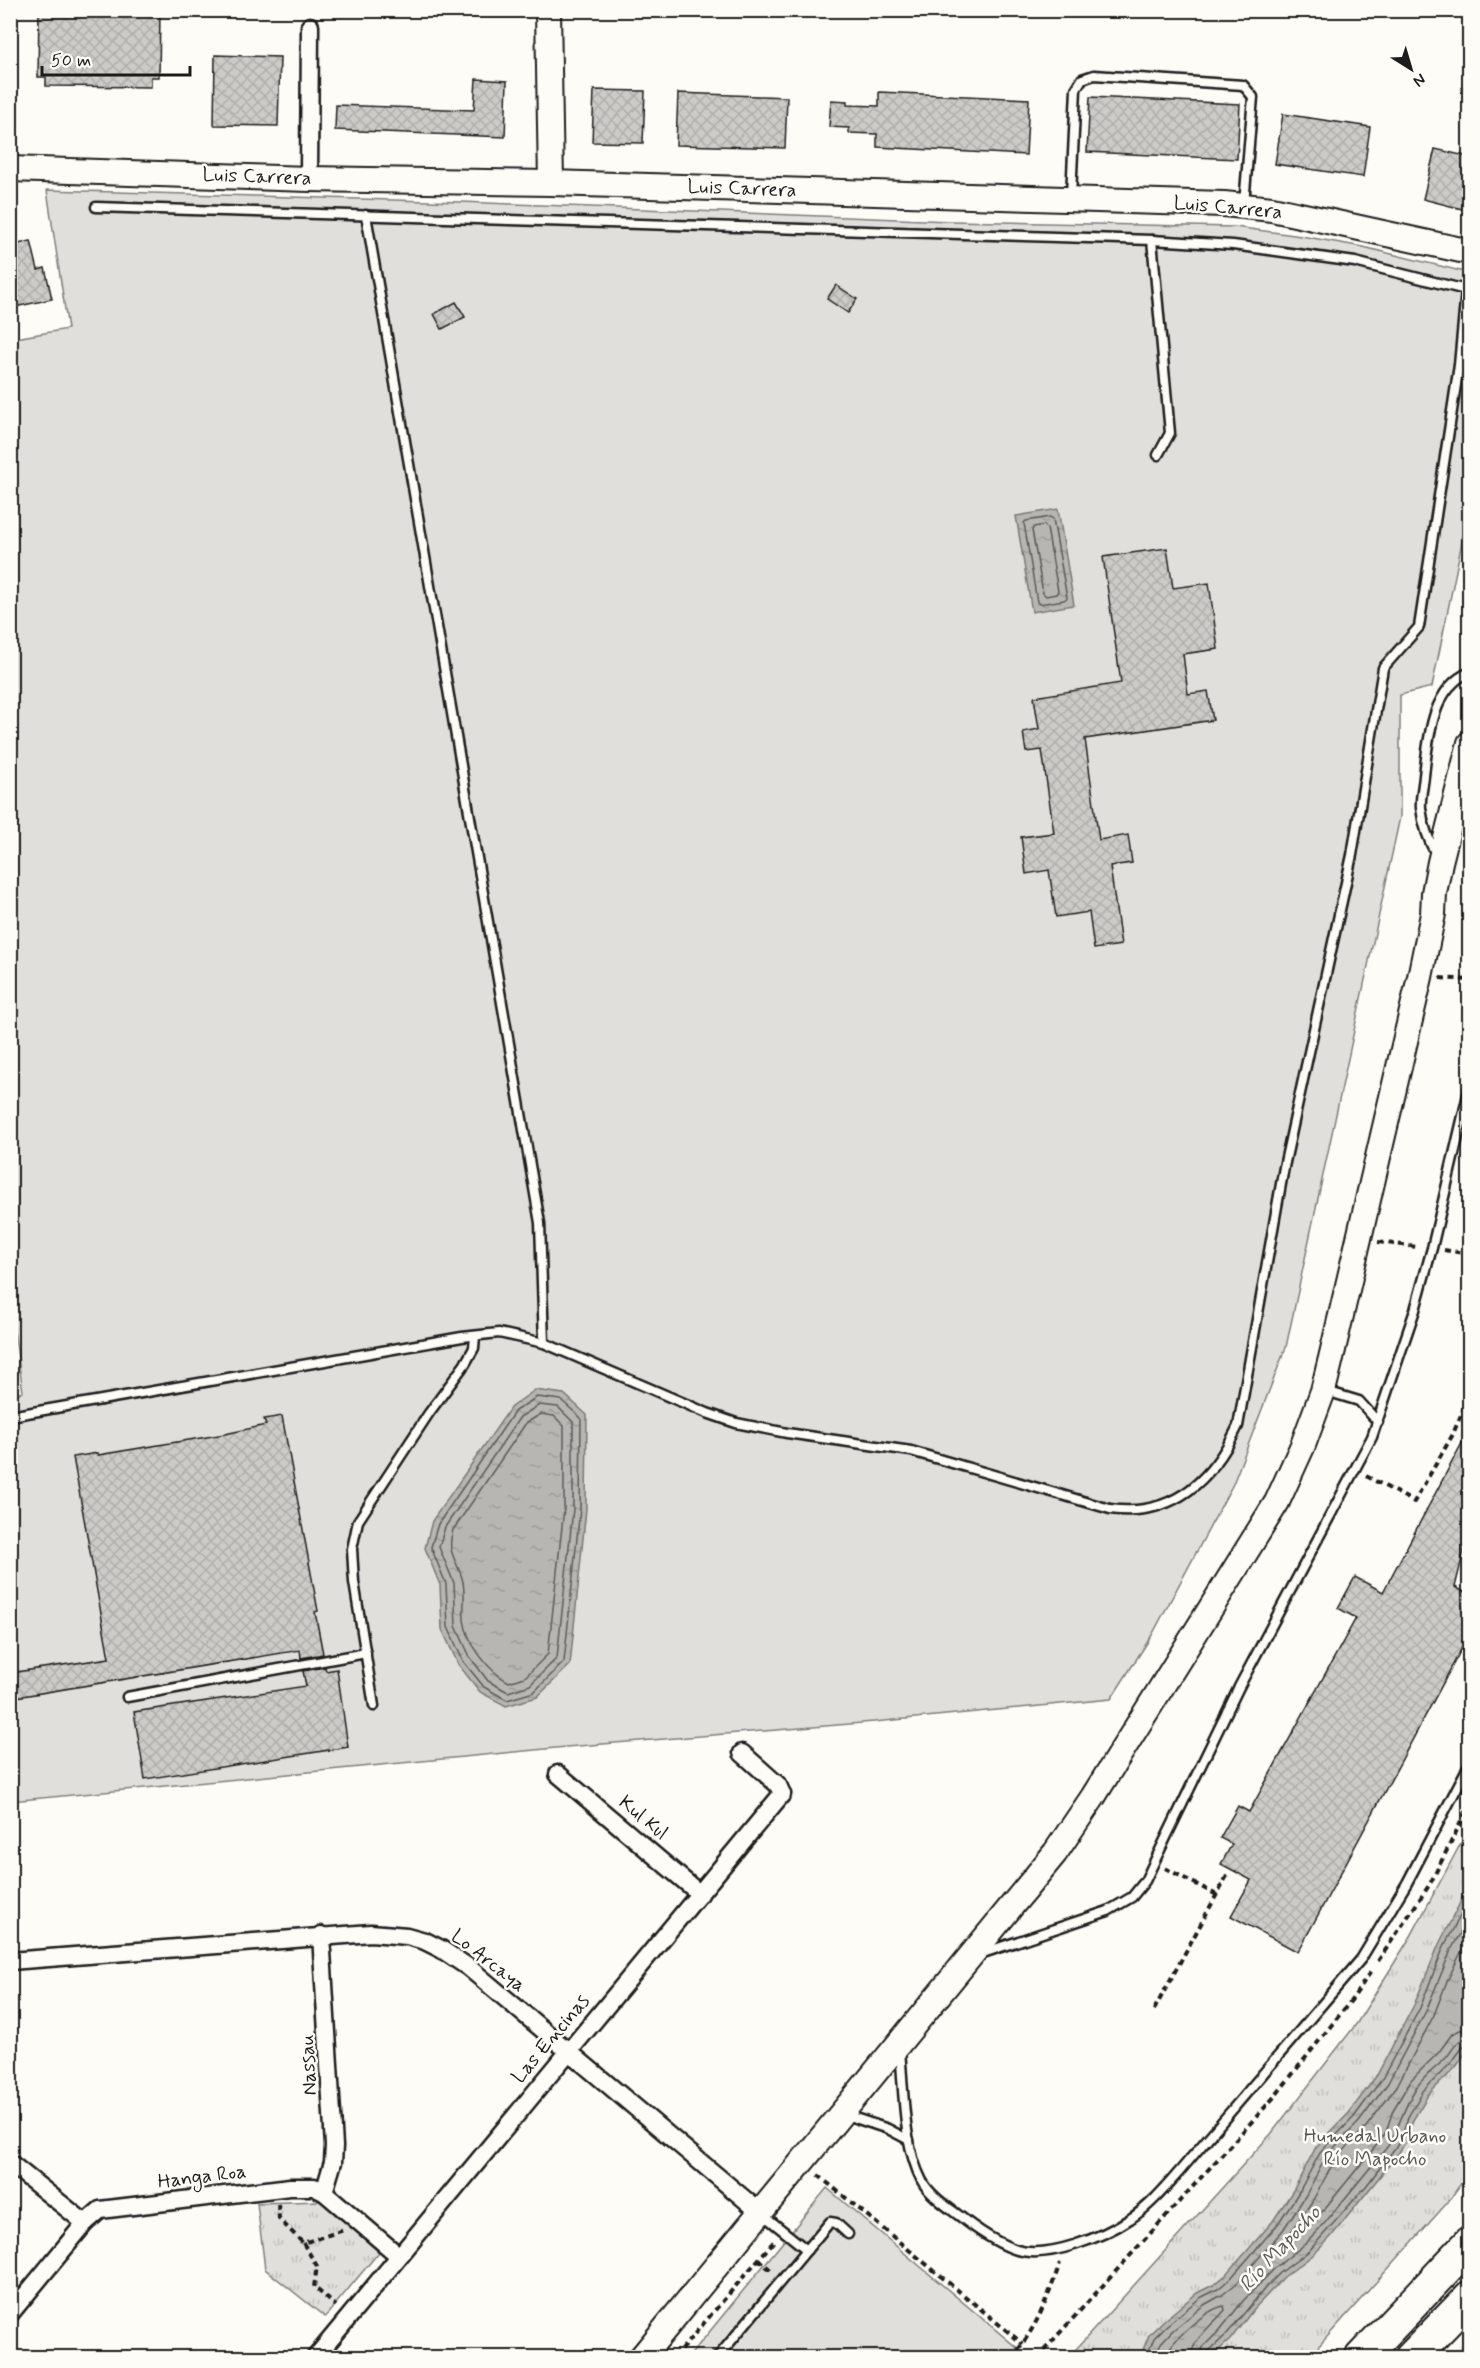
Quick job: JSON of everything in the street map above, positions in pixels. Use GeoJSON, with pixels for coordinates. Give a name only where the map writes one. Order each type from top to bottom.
{"type":"FeatureCollection","features":[{"type":"Feature","properties":{"kind":"highway"},"geometry":{"type":"LineString","coordinates":[[1360,2358],[1470,2243]]}},
{"type":"Feature","properties":{"kind":"highway"},"geometry":{"type":"LineString","coordinates":[[1411,2358],[1470,2297]]}},
{"type":"Feature","properties":{"kind":"main road"},"geometry":{"type":"LineString","coordinates":[[548,10],[551,183]]}},
{"type":"Feature","properties":{"kind":"main road","name":"Luis Carrera"},"geometry":{"type":"LineString","coordinates":[[10,170],[309,179],[551,183],[1244,205],[1470,252]]}},
{"type":"Feature","properties":{"kind":"main road"},"geometry":{"type":"LineString","coordinates":[[641,2358],[1055,1853],[1094,1797],[1255,1540],[1291,1474],[1323,1390],[1360,1240],[1420,977],[1433,914],[1434,893],[1440,862],[1470,743]]}},
{"type":"Feature","properties":{"kind":"main road"},"geometry":{"type":"LineString","coordinates":[[1433,914],[1446,887],[1470,793]]}},
{"type":"Feature","properties":{"kind":"street"},"geometry":{"type":"LineString","coordinates":[[309,179],[310,26]]}},
{"type":"Feature","properties":{"kind":"street","name":"Las Encinas"},"geometry":{"type":"LineString","coordinates":[[315,2358],[782,1794],[778,1785],[742,1753]]}},
{"type":"Feature","properties":{"kind":"street","name":"Kul Kul"},"geometry":{"type":"LineString","coordinates":[[558,1774],[700,1894]]}},
{"type":"Feature","properties":{"kind":"street","name":"Lo Arcaya"},"geometry":{"type":"LineString","coordinates":[[10,1961],[321,1935],[389,1933],[407,1936],[441,1949],[468,1968],[761,2213]]}},
{"type":"Feature","properties":{"kind":"street","name":"Nassau"},"geometry":{"type":"LineString","coordinates":[[321,1935],[334,2146],[333,2162],[324,2192]]}},
{"type":"Feature","properties":{"kind":"street"},"geometry":{"type":"LineString","coordinates":[[10,2163],[85,2223],[10,2314]]}},
{"type":"Feature","properties":{"kind":"street","name":"Hanga Roa"},"geometry":{"type":"LineString","coordinates":[[85,2223],[100,2210],[277,2189],[314,2187],[324,2192]]}},
{"type":"Feature","properties":{"kind":"street"},"geometry":{"type":"LineString","coordinates":[[324,2192],[399,2256]]}},
{"type":"Feature","properties":{"kind":"lane"},"geometry":{"type":"LineString","coordinates":[[1071,200],[1076,89],[1082,79],[1094,75],[1243,85],[1253,97],[1244,205]]}},
{"type":"Feature","properties":{"kind":"lane"},"geometry":{"type":"LineString","coordinates":[[96,207],[1152,240],[1233,245],[1355,262],[1467,290]]}},
{"type":"Feature","properties":{"kind":"lane"},"geometry":{"type":"LineString","coordinates":[[366,215],[540,1223],[544,1343]]}},
{"type":"Feature","properties":{"kind":"lane"},"geometry":{"type":"LineString","coordinates":[[1152,240],[1170,432],[1158,455]]}},
{"type":"Feature","properties":{"kind":"lane"},"geometry":{"type":"LineString","coordinates":[[10,1416],[499,1333],[544,1343],[707,1413],[736,1423],[787,1433],[911,1451],[1110,1509],[1128,1512],[1183,1496],[1212,1469],[1229,1446],[1238,1426],[1284,1167],[1352,855],[1383,668],[1419,627],[1470,280]]}},
{"type":"Feature","properties":{"kind":"lane"},"geometry":{"type":"LineString","coordinates":[[1440,862],[1426,832],[1421,807],[1428,744],[1437,709],[1444,695],[1453,683],[1470,672]]}},
{"type":"Feature","properties":{"kind":"lane"},"geometry":{"type":"LineString","coordinates":[[971,1957],[1108,1911],[1132,1897],[1145,1881],[1239,1687],[1378,1422],[1415,1310],[1432,1248],[1470,1086]]}},
{"type":"Feature","properties":{"kind":"lane"},"geometry":{"type":"LineString","coordinates":[[374,1706],[354,1582],[352,1549],[358,1521],[429,1413],[465,1364],[474,1348],[475,1336]]}},
{"type":"Feature","properties":{"kind":"lane"},"geometry":{"type":"LineString","coordinates":[[1323,1390],[1359,1401],[1378,1422]]}},
{"type":"Feature","properties":{"kind":"lane"},"geometry":{"type":"LineString","coordinates":[[128,1697],[366,1653]]}},
{"type":"Feature","properties":{"kind":"lane"},"geometry":{"type":"LineString","coordinates":[[899,2045],[909,2140],[915,2163],[923,2183],[940,2200],[994,2241],[1019,2250],[1065,2248],[1098,2236],[1129,2220],[1152,2201],[1339,1986],[1360,1959],[1397,1901],[1470,1763]]}},
{"type":"Feature","properties":{"kind":"lane"},"geometry":{"type":"LineString","coordinates":[[843,2114],[866,2120],[909,2140]]}},
{"type":"Feature","properties":{"kind":"lane"},"geometry":{"type":"LineString","coordinates":[[761,2213],[807,2250]]}},
{"type":"Feature","properties":{"kind":"lane"},"geometry":{"type":"LineString","coordinates":[[717,2358],[830,2222],[836,2223],[848,2234]]}},
{"type":"Feature","properties":{"kind":"path"},"geometry":{"type":"LineString","coordinates":[[1420,977],[1470,980]]}},
{"type":"Feature","properties":{"kind":"path"},"geometry":{"type":"LineString","coordinates":[[1360,1240],[1470,1254]]}},
{"type":"Feature","properties":{"kind":"path"},"geometry":{"type":"LineString","coordinates":[[1354,1470],[1414,1502],[1452,1436],[1469,1395]]}},
{"type":"Feature","properties":{"kind":"path"},"geometry":{"type":"LineString","coordinates":[[1154,1862],[1217,1895]]}},
{"type":"Feature","properties":{"kind":"path"},"geometry":{"type":"LineString","coordinates":[[1154,2010],[1228,1874]]}},
{"type":"Feature","properties":{"kind":"path"},"geometry":{"type":"LineString","coordinates":[[804,2162],[1023,2344]]}},
{"type":"Feature","properties":{"kind":"path"},"geometry":{"type":"LineString","coordinates":[[277,2189],[279,2219],[303,2243],[317,2266],[314,2287],[348,2317]]}},
{"type":"Feature","properties":{"kind":"path"},"geometry":{"type":"LineString","coordinates":[[303,2243],[361,2224]]}},
{"type":"Feature","properties":{"kind":"path"},"geometry":{"type":"LineString","coordinates":[[674,2358],[783,2231]]}},
{"type":"Feature","properties":{"kind":"path"},"geometry":{"type":"LineString","coordinates":[[1011,2358],[1023,2344],[1045,2308],[1065,2248]]}},
{"type":"Feature","properties":{"kind":"shaded area"},"geometry":{"type":"Polygon","coordinates":[[[1469,2335],[1469,2357],[1448,2357],[1469,2335]]]}},
{"type":"Feature","properties":{"kind":"green space"},"geometry":{"type":"Polygon","coordinates":[[[47,190],[461,202],[950,221],[1235,227],[1363,247],[1469,273],[1469,508],[1432,687],[1400,695],[1400,817],[1286,1347],[1233,1484],[1152,1635],[1111,1699],[874,1722],[566,1747],[11,1801],[10,1395],[23,1392],[11,1310],[10,339],[68,329],[47,190]]]}},
{"type":"Feature","properties":{"kind":"green space","name":"Humedal Urbano Río Mapocho"},"geometry":{"type":"Polygon","coordinates":[[[1469,1828],[1469,2172],[1448,2202],[1309,2357],[1068,2358],[1271,2134],[1357,2023],[1411,1936],[1469,1828]]]}},
{"type":"Feature","properties":{"kind":"green space"},"geometry":{"type":"Polygon","coordinates":[[[827,2188],[1028,2357],[688,2358],[827,2188]]]}},
{"type":"Feature","properties":{"kind":"green space"},"geometry":{"type":"Polygon","coordinates":[[[321,2201],[379,2252],[325,2317],[265,2269],[257,2203],[321,2201]]]}},
{"type":"Feature","properties":{"kind":"water"},"geometry":{"type":"Polygon","coordinates":[[[1058,509],[1074,605],[1032,612],[1016,516],[1058,509]]]}},
{"type":"Feature","properties":{"kind":"water"},"geometry":{"type":"Polygon","coordinates":[[[535,1390],[564,1394],[587,1415],[586,1509],[570,1665],[537,1697],[506,1706],[480,1692],[458,1664],[442,1629],[440,1585],[425,1548],[432,1521],[511,1407],[535,1390]]]}},
{"type":"Feature","properties":{"kind":"water","name":"Río Mapocho"},"geometry":{"type":"Polygon","coordinates":[[[1469,1885],[1469,2048],[1456,2067],[1428,2095],[1413,2120],[1406,2142],[1398,2154],[1330,2238],[1313,2255],[1284,2277],[1253,2310],[1230,2340],[1211,2357],[1140,2357],[1149,2335],[1197,2293],[1215,2284],[1227,2274],[1273,2221],[1294,2189],[1316,2147],[1349,2113],[1377,2075],[1414,2005],[1439,1944],[1469,1885]]]}},
{"type":"Feature","properties":{"kind":"building"},"geometry":{"type":"Polygon","coordinates":[[[39,10],[160,12],[159,77],[151,77],[151,87],[46,86],[46,77],[38,77],[39,10]]]}},
{"type":"Feature","properties":{"kind":"building"},"geometry":{"type":"Polygon","coordinates":[[[215,55],[280,57],[278,126],[214,125],[215,55]]]}},
{"type":"Feature","properties":{"kind":"building"},"geometry":{"type":"Polygon","coordinates":[[[476,79],[507,81],[505,137],[335,130],[336,105],[474,110],[476,79]]]}},
{"type":"Feature","properties":{"kind":"building"},"geometry":{"type":"Polygon","coordinates":[[[594,90],[645,91],[643,143],[592,142],[594,90]]]}},
{"type":"Feature","properties":{"kind":"building"},"geometry":{"type":"Polygon","coordinates":[[[879,92],[1029,99],[1026,155],[877,147],[877,134],[849,133],[849,128],[829,127],[831,100],[847,101],[847,105],[879,106],[879,92]]]}},
{"type":"Feature","properties":{"kind":"building"},"geometry":{"type":"Polygon","coordinates":[[[678,93],[787,97],[785,148],[676,145],[678,93]]]}},
{"type":"Feature","properties":{"kind":"building"},"geometry":{"type":"Polygon","coordinates":[[[1090,97],[1240,104],[1237,159],[1087,152],[1090,97]]]}},
{"type":"Feature","properties":{"kind":"building"},"geometry":{"type":"Polygon","coordinates":[[[1283,114],[1370,127],[1363,177],[1275,164],[1283,114]]]}},
{"type":"Feature","properties":{"kind":"building"},"geometry":{"type":"Polygon","coordinates":[[[1435,149],[1470,157],[1470,211],[1423,199],[1435,149]]]}},
{"type":"Feature","properties":{"kind":"building"},"geometry":{"type":"Polygon","coordinates":[[[31,241],[38,270],[45,268],[52,299],[10,308],[10,246],[31,241]]]}},
{"type":"Feature","properties":{"kind":"building"},"geometry":{"type":"Polygon","coordinates":[[[836,285],[857,299],[848,313],[827,299],[836,285]]]}},
{"type":"Feature","properties":{"kind":"building"},"geometry":{"type":"Polygon","coordinates":[[[456,302],[465,317],[442,329],[434,314],[456,302]]]}},
{"type":"Feature","properties":{"kind":"building"},"geometry":{"type":"Polygon","coordinates":[[[1167,548],[1173,588],[1209,583],[1218,649],[1183,654],[1188,694],[1208,691],[1213,720],[1085,739],[1099,840],[1128,835],[1132,863],[1110,866],[1121,945],[1094,949],[1089,912],[1056,917],[1049,870],[1026,874],[1021,837],[1054,833],[1042,750],[1026,752],[1023,732],[1039,729],[1034,697],[1121,683],[1103,557],[1167,548]]]}},
{"type":"Feature","properties":{"kind":"building"},"geometry":{"type":"Polygon","coordinates":[[[282,1416],[318,1611],[315,1612],[323,1654],[301,1658],[300,1650],[10,1698],[10,1673],[109,1658],[73,1457],[225,1434],[266,1425],[264,1419],[282,1416]]]}},
{"type":"Feature","properties":{"kind":"building"},"geometry":{"type":"Polygon","coordinates":[[[1470,1428],[1470,1526],[1455,1587],[1470,1595],[1470,1633],[1298,1952],[1231,1916],[1251,1880],[1221,1864],[1232,1844],[1220,1838],[1238,1806],[1249,1812],[1356,1618],[1338,1608],[1355,1577],[1383,1592],[1470,1428]]]}},
{"type":"Feature","properties":{"kind":"building"},"geometry":{"type":"Polygon","coordinates":[[[325,1667],[326,1671],[337,1669],[348,1747],[145,1779],[134,1712],[306,1686],[303,1671],[325,1667]]]}}]}
